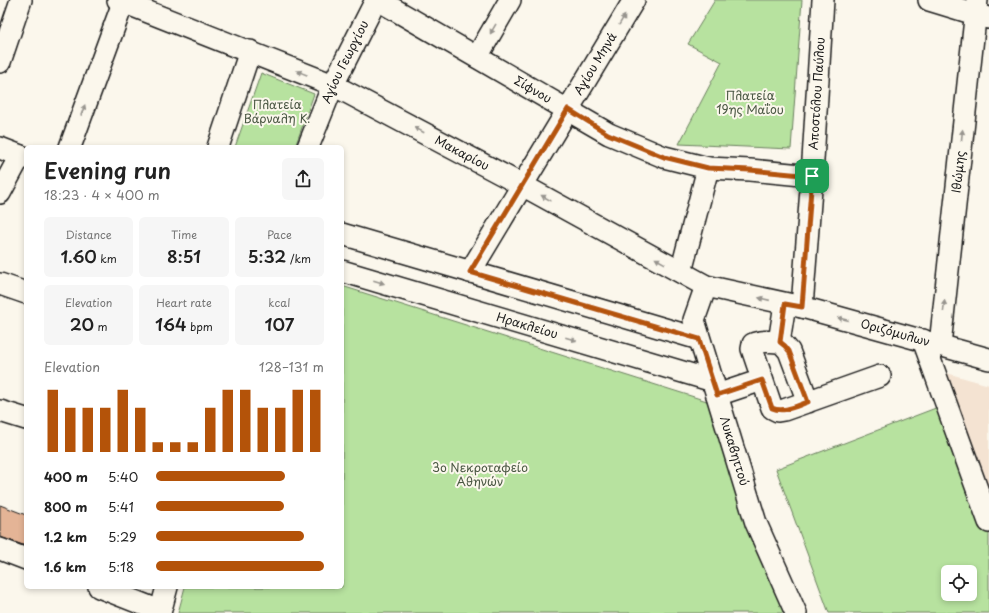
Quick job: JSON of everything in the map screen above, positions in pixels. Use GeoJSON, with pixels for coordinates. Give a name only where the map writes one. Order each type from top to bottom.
{"type":"FeatureCollection","features":[{"type":"Feature","properties":{"kind":"street"},"geometry":{"type":"LineString","coordinates":[[0,62],[22,0]]}},
{"type":"Feature","properties":{"kind":"street","name":"Σίφνου"},"geometry":{"type":"LineString","coordinates":[[377,0],[568,109],[608,134],[657,154],[708,168],[750,170],[812,176]]}},
{"type":"Feature","properties":{"kind":"street","name":"Αγίου Γεωργίου"},"geometry":{"type":"LineString","coordinates":[[309,145],[333,85],[377,0]]}},
{"type":"Feature","properties":{"kind":"street"},"geometry":{"type":"LineString","coordinates":[[477,57],[510,0]]}},
{"type":"Feature","properties":{"kind":"street","name":"Αγίου Μηνά"},"geometry":{"type":"LineString","coordinates":[[470,272],[634,0]]}},
{"type":"Feature","properties":{"kind":"street","name":"Αποστόλου Παύλου"},"geometry":{"type":"LineString","coordinates":[[780,342],[794,306],[812,176],[823,0]]}},
{"type":"Feature","properties":{"kind":"street"},"geometry":{"type":"LineString","coordinates":[[929,0],[980,11]]}},
{"type":"Feature","properties":{"kind":"street"},"geometry":{"type":"LineString","coordinates":[[71,145],[122,1]]}},
{"type":"Feature","properties":{"kind":"street","name":"Μακαρίου"},"geometry":{"type":"LineString","coordinates":[[122,1],[333,85],[522,185],[706,286],[794,306]]}},
{"type":"Feature","properties":{"kind":"street","name":"Ιθώμης"},"geometry":{"type":"LineString","coordinates":[[931,343],[980,11]]}},
{"type":"Feature","properties":{"kind":"street"},"geometry":{"type":"LineString","coordinates":[[219,145],[250,51]]}},
{"type":"Feature","properties":{"kind":"street"},"geometry":{"type":"LineString","coordinates":[[0,148],[23,157],[0,193]]}},
{"type":"Feature","properties":{"kind":"street"},"geometry":{"type":"LineString","coordinates":[[680,272],[708,168]]}},
{"type":"Feature","properties":{"kind":"street"},"geometry":{"type":"LineString","coordinates":[[344,235],[699,339]]}},
{"type":"Feature","properties":{"kind":"street","name":"Ηρακλείου"},"geometry":{"type":"LineString","coordinates":[[344,272],[715,388]]}},
{"type":"Feature","properties":{"kind":"street"},"geometry":{"type":"LineString","coordinates":[[0,284],[24,292]]}},
{"type":"Feature","properties":{"kind":"street","name":"Λυκαβηττού"},"geometry":{"type":"LineString","coordinates":[[706,286],[694,320],[699,339],[756,522],[796,613]]}},
{"type":"Feature","properties":{"kind":"street","name":"Οριζόμυλων"},"geometry":{"type":"LineString","coordinates":[[794,306],[989,359]]}},
{"type":"Feature","properties":{"kind":"street"},"geometry":{"type":"LineString","coordinates":[[808,402],[789,351],[785,346],[780,342],[757,342],[752,344],[752,349],[772,408],[778,411],[808,402],[880,376]]}},
{"type":"Feature","properties":{"kind":"street"},"geometry":{"type":"LineString","coordinates":[[931,343],[989,522]]}},
{"type":"Feature","properties":{"kind":"street"},"geometry":{"type":"LineString","coordinates":[[715,388],[762,380]]}},
{"type":"Feature","properties":{"kind":"street"},"geometry":{"type":"LineString","coordinates":[[0,411],[24,418]]}},
{"type":"Feature","properties":{"kind":"street"},"geometry":{"type":"LineString","coordinates":[[0,549],[24,558]]}},
{"type":"Feature","properties":{"kind":"street"},"geometry":{"type":"LineString","coordinates":[[103,589],[124,599],[160,612],[166,589]]}},
{"type":"Feature","properties":{"kind":"shaded area"},"geometry":{"type":"Polygon","coordinates":[[[943,372],[989,385],[989,488],[943,372]]]}},
{"type":"Feature","properties":{"kind":"green space","name":"Πλατεία 19ης Μαΐου"},"geometry":{"type":"Polygon","coordinates":[[[715,0],[802,0],[791,149],[679,144],[722,62],[688,44],[715,0]]]}},
{"type":"Feature","properties":{"kind":"green space","name":"Πλατεία Βάρναλη Κ."},"geometry":{"type":"Polygon","coordinates":[[[261,73],[314,94],[296,145],[236,145],[261,73]]]}},
{"type":"Feature","properties":{"kind":"green space","name":"3ο Νεκροταφείο Αθηνών"},"geometry":{"type":"Polygon","coordinates":[[[344,287],[710,402],[786,613],[178,613],[184,589],[344,589],[344,287]]]}},
{"type":"Feature","properties":{"kind":"green space"},"geometry":{"type":"Polygon","coordinates":[[[941,406],[989,528],[989,613],[829,613],[776,469],[941,406]]]}},
{"type":"Feature","properties":{"kind":"building"},"geometry":{"type":"Polygon","coordinates":[[[0,505],[24,514],[24,545],[0,537],[0,505]]]}},
{"type":"Feature","properties":{"kind":"route"},"geometry":{"type":"LineString","coordinates":[[568,109],[608,134],[664,157],[708,168],[750,170],[812,176],[802,307],[785,304],[780,342],[789,351],[808,402],[784,410],[778,411],[772,408],[762,380],[717,395],[699,339],[470,272],[568,109]]}}]}
